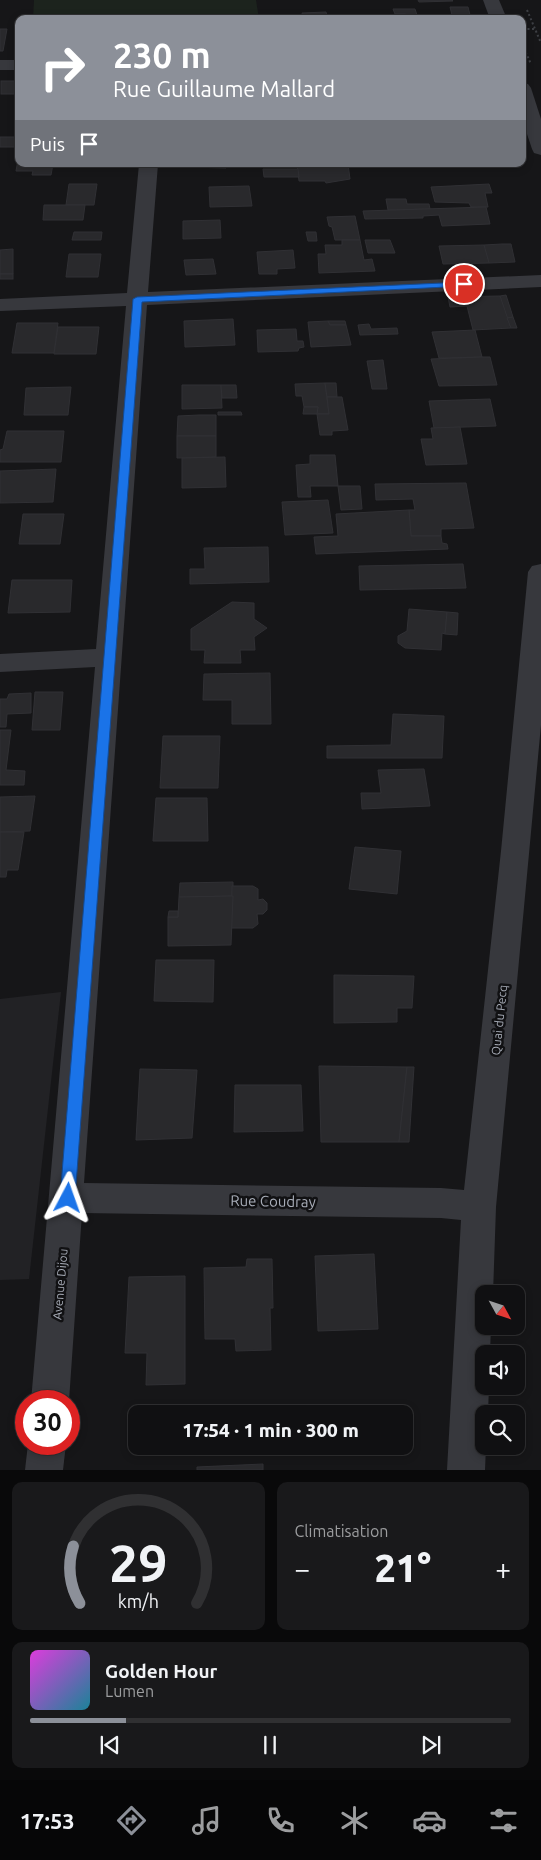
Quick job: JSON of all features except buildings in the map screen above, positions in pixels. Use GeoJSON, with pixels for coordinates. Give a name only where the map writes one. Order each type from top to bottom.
{"type":"FeatureCollection","features":[{"type":"Feature","properties":{"kind":"street"},"geometry":{"type":"LineString","coordinates":[[491,0],[497,15]]}},
{"type":"Feature","properties":{"kind":"street"},"geometry":{"type":"LineString","coordinates":[[0,65],[15,64]]}},
{"type":"Feature","properties":{"kind":"street"},"geometry":{"type":"LineString","coordinates":[[526,101],[541,150]]}},
{"type":"Feature","properties":{"kind":"street","name":"Avenue Dijou"},"geometry":{"type":"LineString","coordinates":[[51,1390],[68,1198],[148,167]]}},
{"type":"Feature","properties":{"kind":"street"},"geometry":{"type":"LineString","coordinates":[[0,305],[541,281]]}},
{"type":"Feature","properties":{"kind":"street","name":"Quai du Pecq"},"geometry":{"type":"LineString","coordinates":[[466,1470],[479,1207],[516,851],[541,572]]}},
{"type":"Feature","properties":{"kind":"street"},"geometry":{"type":"LineString","coordinates":[[0,663],[110,657]]}},
{"type":"Feature","properties":{"kind":"street","name":"Rue Coudray"},"geometry":{"type":"LineString","coordinates":[[68,1198],[441,1203],[479,1207]]}},
{"type":"Feature","properties":{"kind":"street"},"geometry":{"type":"LineString","coordinates":[[44,1470],[46,1455]]}},
{"type":"Feature","properties":{"kind":"path"},"geometry":{"type":"LineString","coordinates":[[526,7],[541,42]]}},
{"type":"Feature","properties":{"kind":"path"},"geometry":{"type":"LineString","coordinates":[[526,29],[536,29]]}},
{"type":"Feature","properties":{"kind":"shaded area"},"geometry":{"type":"Polygon","coordinates":[[[34,0],[256,0],[258,15],[33,15],[34,0]]]}},
{"type":"Feature","properties":{"kind":"shaded area"},"geometry":{"type":"Polygon","coordinates":[[[61,992],[29,1279],[0,1280],[0,999],[61,992]]]}},
{"type":"Feature","properties":{"kind":"route"},"geometry":{"type":"LineString","coordinates":[[68,1198],[137,299],[464,284]]}}]}
